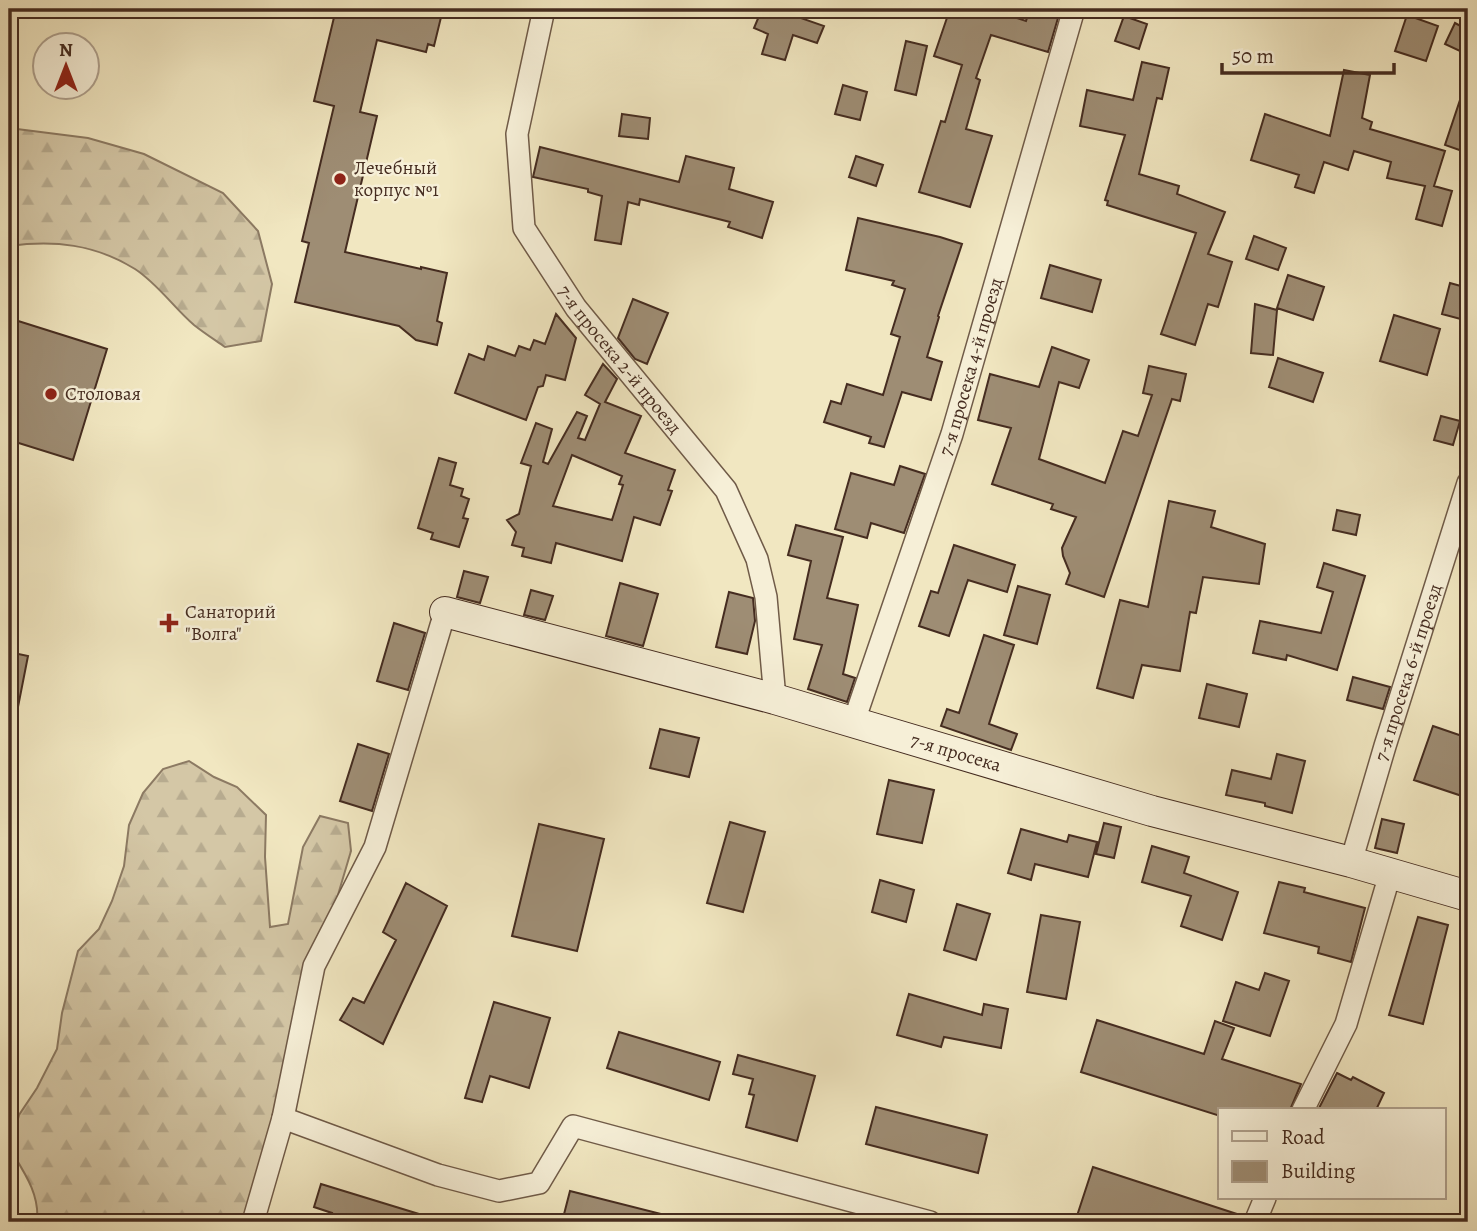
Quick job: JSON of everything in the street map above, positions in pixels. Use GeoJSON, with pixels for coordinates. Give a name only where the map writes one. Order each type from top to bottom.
{"type":"FeatureCollection","features":[{"type":"Feature","properties":{"kind":"street","name":"7-я просека 2-й проезд"},"geometry":{"type":"LineString","coordinates":[[544,9],[517,134],[524,228],[576,308],[726,490],[758,559],[766,597],[775,699]]}},
{"type":"Feature","properties":{"kind":"street","name":"7-я просека 4-й проезд"},"geometry":{"type":"LineString","coordinates":[[854,721],[952,434],[1074,9]]}},
{"type":"Feature","properties":{"kind":"street","name":"7-я просека 6-й проезд"},"geometry":{"type":"LineString","coordinates":[[1352,862],[1385,746],[1468,483]]}},
{"type":"Feature","properties":{"kind":"street","name":"7-я просека"},"geometry":{"type":"LineString","coordinates":[[445,612],[854,721],[1152,811],[1352,862],[1468,897]]}},
{"type":"Feature","properties":{"kind":"street"},"geometry":{"type":"LineString","coordinates":[[253,1222],[284,1118],[314,966],[375,847],[445,612]]}},
{"type":"Feature","properties":{"kind":"street"},"geometry":{"type":"LineString","coordinates":[[1304,1108],[1346,1024],[1390,874]]}},
{"type":"Feature","properties":{"kind":"street"},"geometry":{"type":"LineString","coordinates":[[284,1118],[438,1175],[499,1191],[539,1183],[573,1126],[930,1222]]}},
{"type":"Feature","properties":{"kind":"street"},"geometry":{"type":"LineString","coordinates":[[1255,1222],[1264,1200]]}},
{"type":"Feature","properties":{"kind":"green space"},"geometry":{"type":"Polygon","coordinates":[[[9,128],[88,138],[144,154],[223,193],[258,231],[272,284],[261,341],[225,347],[194,325],[143,275],[105,254],[58,244],[9,246],[9,128]]]}},
{"type":"Feature","properties":{"kind":"green space"},"geometry":{"type":"Polygon","coordinates":[[[189,761],[214,777],[237,787],[266,815],[265,857],[270,927],[288,924],[303,847],[320,816],[348,823],[351,851],[327,932],[257,1222],[37,1222],[33,1193],[10,1149],[19,1115],[37,1088],[57,1049],[62,1013],[78,951],[99,929],[112,901],[124,866],[129,825],[143,793],[163,769],[189,761]]]}},
{"type":"Feature","properties":{"kind":"building"},"geometry":{"type":"Polygon","coordinates":[[[336,9],[443,9],[434,46],[428,44],[426,52],[377,40],[360,112],[377,116],[345,252],[447,273],[437,321],[442,323],[437,345],[416,340],[399,326],[295,302],[309,243],[302,241],[334,106],[314,101],[336,9]]]}},
{"type":"Feature","properties":{"kind":"building"},"geometry":{"type":"Polygon","coordinates":[[[762,9],[794,9],[792,15],[824,26],[817,43],[793,35],[785,60],[762,54],[768,34],[754,28],[762,9]]]}},
{"type":"Feature","properties":{"kind":"building"},"geometry":{"type":"Polygon","coordinates":[[[950,9],[989,9],[1026,21],[1030,9],[1058,18],[1048,52],[991,35],[976,78],[980,80],[966,129],[992,136],[970,207],[919,192],[941,121],[945,122],[962,65],[934,56],[950,9]]]}},
{"type":"Feature","properties":{"kind":"building"},"geometry":{"type":"Polygon","coordinates":[[[1407,15],[1438,26],[1426,61],[1395,51],[1407,15]]]}},
{"type":"Feature","properties":{"kind":"building"},"geometry":{"type":"Polygon","coordinates":[[[1124,16],[1147,24],[1139,49],[1115,41],[1124,16]]]}},
{"type":"Feature","properties":{"kind":"building"},"geometry":{"type":"Polygon","coordinates":[[[1455,23],[1468,30],[1468,39],[1462,52],[1445,44],[1455,23]]]}},
{"type":"Feature","properties":{"kind":"building"},"geometry":{"type":"Polygon","coordinates":[[[906,41],[927,46],[916,95],[895,90],[906,41]]]}},
{"type":"Feature","properties":{"kind":"building"},"geometry":{"type":"Polygon","coordinates":[[[1142,62],[1169,68],[1162,99],[1157,98],[1139,174],[1179,186],[1177,194],[1225,212],[1208,254],[1232,262],[1218,307],[1208,304],[1195,345],[1161,334],[1196,233],[1107,205],[1108,201],[1105,200],[1125,135],[1080,126],[1087,90],[1133,100],[1142,62]]]}},
{"type":"Feature","properties":{"kind":"building"},"geometry":{"type":"Polygon","coordinates":[[[1344,70],[1370,75],[1362,118],[1372,122],[1370,129],[1445,151],[1434,186],[1452,191],[1442,226],[1416,219],[1425,186],[1387,178],[1391,162],[1354,151],[1348,170],[1324,162],[1314,193],[1295,187],[1299,175],[1251,160],[1265,114],[1330,136],[1344,70]]]}},
{"type":"Feature","properties":{"kind":"building"},"geometry":{"type":"Polygon","coordinates":[[[843,85],[867,92],[860,120],[835,114],[843,85]]]}},
{"type":"Feature","properties":{"kind":"building"},"geometry":{"type":"Polygon","coordinates":[[[1465,85],[1468,86],[1468,153],[1445,145],[1465,85]]]}},
{"type":"Feature","properties":{"kind":"building"},"geometry":{"type":"Polygon","coordinates":[[[622,114],[650,118],[648,139],[619,136],[622,114]]]}},
{"type":"Feature","properties":{"kind":"building"},"geometry":{"type":"Polygon","coordinates":[[[540,147],[679,182],[686,156],[734,168],[729,189],[773,202],[762,238],[728,227],[730,222],[640,199],[639,205],[628,202],[621,244],[595,240],[602,196],[588,192],[588,189],[533,177],[540,147]]]}},
{"type":"Feature","properties":{"kind":"building"},"geometry":{"type":"Polygon","coordinates":[[[856,156],[883,165],[876,186],[849,177],[856,156]]]}},
{"type":"Feature","properties":{"kind":"building"},"geometry":{"type":"Polygon","coordinates":[[[858,218],[962,244],[927,357],[942,362],[931,400],[902,392],[884,447],[869,443],[871,437],[824,422],[831,401],[841,404],[847,384],[883,395],[900,337],[891,334],[905,289],[892,285],[894,281],[846,270],[858,218]]]}},
{"type":"Feature","properties":{"kind":"building"},"geometry":{"type":"Polygon","coordinates":[[[1254,236],[1286,248],[1278,270],[1246,259],[1254,236]]]}},
{"type":"Feature","properties":{"kind":"building"},"geometry":{"type":"Polygon","coordinates":[[[1050,265],[1101,280],[1092,312],[1041,298],[1050,265]]]}},
{"type":"Feature","properties":{"kind":"building"},"geometry":{"type":"Polygon","coordinates":[[[1288,275],[1324,287],[1313,320],[1277,308],[1288,275]]]}},
{"type":"Feature","properties":{"kind":"building"},"geometry":{"type":"Polygon","coordinates":[[[1450,283],[1468,288],[1468,321],[1442,314],[1450,283]]]}},
{"type":"Feature","properties":{"kind":"building"},"geometry":{"type":"Polygon","coordinates":[[[633,299],[668,313],[647,364],[635,359],[618,338],[633,299]]]}},
{"type":"Feature","properties":{"kind":"building"},"geometry":{"type":"Polygon","coordinates":[[[1255,304],[1277,310],[1273,355],[1251,353],[1255,304]]]}},
{"type":"Feature","properties":{"kind":"building"},"geometry":{"type":"Polygon","coordinates":[[[556,314],[576,338],[565,380],[546,375],[543,386],[538,387],[526,420],[455,393],[469,354],[484,360],[488,346],[515,356],[519,346],[530,350],[534,340],[545,344],[556,314]]]}},
{"type":"Feature","properties":{"kind":"building"},"geometry":{"type":"Polygon","coordinates":[[[1394,315],[1440,329],[1427,375],[1380,361],[1394,315]]]}},
{"type":"Feature","properties":{"kind":"building","name":"Столовая"},"geometry":{"type":"Polygon","coordinates":[[[15,320],[107,349],[73,460],[9,440],[9,340],[15,320]]]}},
{"type":"Feature","properties":{"kind":"building"},"geometry":{"type":"Polygon","coordinates":[[[1052,347],[1089,360],[1079,388],[1059,382],[1039,459],[1105,483],[1123,431],[1138,436],[1152,395],[1143,393],[1149,366],[1186,374],[1180,401],[1172,399],[1104,597],[1066,584],[1070,573],[1062,548],[1076,517],[1051,509],[1053,504],[992,484],[1011,428],[978,420],[990,374],[1039,387],[1052,347]]]}},
{"type":"Feature","properties":{"kind":"building"},"geometry":{"type":"Polygon","coordinates":[[[1278,358],[1323,373],[1313,402],[1269,387],[1278,358]]]}},
{"type":"Feature","properties":{"kind":"building"},"geometry":{"type":"Polygon","coordinates":[[[603,364],[617,379],[605,402],[641,416],[625,453],[675,470],[668,490],[672,491],[660,525],[634,517],[622,561],[556,543],[551,563],[522,556],[524,548],[512,545],[516,532],[507,520],[519,514],[531,466],[521,463],[536,423],[552,429],[543,462],[548,464],[577,412],[587,416],[578,438],[585,440],[600,404],[585,395],[603,364]],[[572,455],[553,506],[612,520],[623,485],[619,484],[622,476],[572,455]]]}},
{"type":"Feature","properties":{"kind":"building"},"geometry":{"type":"Polygon","coordinates":[[[1441,416],[1460,421],[1453,445],[1434,440],[1441,416]]]}},
{"type":"Feature","properties":{"kind":"building"},"geometry":{"type":"Polygon","coordinates":[[[439,458],[456,463],[450,485],[463,489],[461,496],[469,499],[463,518],[468,519],[459,547],[431,539],[433,533],[418,528],[439,458]]]}},
{"type":"Feature","properties":{"kind":"building"},"geometry":{"type":"Polygon","coordinates":[[[900,466],[925,474],[904,533],[871,523],[867,538],[835,529],[851,473],[894,485],[900,466]]]}},
{"type":"Feature","properties":{"kind":"building"},"geometry":{"type":"Polygon","coordinates":[[[1169,501],[1215,511],[1211,527],[1265,544],[1259,584],[1203,577],[1196,613],[1190,612],[1180,671],[1142,665],[1133,698],[1097,688],[1120,600],[1148,607],[1169,501]]]}},
{"type":"Feature","properties":{"kind":"building"},"geometry":{"type":"Polygon","coordinates":[[[1337,510],[1360,515],[1356,535],[1333,530],[1337,510]]]}},
{"type":"Feature","properties":{"kind":"building"},"geometry":{"type":"Polygon","coordinates":[[[796,525],[843,537],[827,598],[858,605],[843,674],[855,678],[847,702],[808,689],[822,645],[794,639],[811,561],[788,555],[796,525]]]}},
{"type":"Feature","properties":{"kind":"building"},"geometry":{"type":"Polygon","coordinates":[[[954,545],[1015,565],[1007,592],[968,580],[949,636],[919,626],[931,591],[938,593],[954,545]]]}},
{"type":"Feature","properties":{"kind":"building"},"geometry":{"type":"Polygon","coordinates":[[[1324,563],[1365,576],[1337,670],[1287,655],[1286,660],[1253,653],[1260,621],[1321,633],[1333,592],[1317,587],[1324,563]]]}},
{"type":"Feature","properties":{"kind":"building"},"geometry":{"type":"Polygon","coordinates":[[[464,571],[488,577],[480,603],[457,597],[464,571]]]}},
{"type":"Feature","properties":{"kind":"building"},"geometry":{"type":"Polygon","coordinates":[[[620,583],[658,594],[643,646],[606,636],[620,583]]]}},
{"type":"Feature","properties":{"kind":"building"},"geometry":{"type":"Polygon","coordinates":[[[1018,586],[1050,595],[1037,644],[1004,635],[1018,586]]]}},
{"type":"Feature","properties":{"kind":"building"},"geometry":{"type":"Polygon","coordinates":[[[531,590],[553,596],[545,620],[524,615],[531,590]]]}},
{"type":"Feature","properties":{"kind":"building"},"geometry":{"type":"Polygon","coordinates":[[[729,592],[753,598],[755,621],[747,654],[716,647],[729,592]]]}},
{"type":"Feature","properties":{"kind":"building"},"geometry":{"type":"Polygon","coordinates":[[[394,623],[425,633],[408,690],[377,681],[394,623]]]}},
{"type":"Feature","properties":{"kind":"building"},"geometry":{"type":"Polygon","coordinates":[[[984,635],[1014,645],[989,724],[1017,734],[1011,750],[941,726],[947,709],[959,713],[984,635]]]}},
{"type":"Feature","properties":{"kind":"building"},"geometry":{"type":"Polygon","coordinates":[[[9,652],[28,656],[18,707],[9,706],[9,652]]]}},
{"type":"Feature","properties":{"kind":"building"},"geometry":{"type":"Polygon","coordinates":[[[1353,677],[1390,687],[1383,709],[1347,700],[1353,677]]]}},
{"type":"Feature","properties":{"kind":"building"},"geometry":{"type":"Polygon","coordinates":[[[1207,684],[1247,694],[1239,727],[1199,718],[1207,684]]]}},
{"type":"Feature","properties":{"kind":"building"},"geometry":{"type":"Polygon","coordinates":[[[1433,726],[1468,738],[1468,798],[1414,780],[1433,726]]]}},
{"type":"Feature","properties":{"kind":"building"},"geometry":{"type":"Polygon","coordinates":[[[660,729],[699,738],[689,777],[650,768],[660,729]]]}},
{"type":"Feature","properties":{"kind":"building"},"geometry":{"type":"Polygon","coordinates":[[[358,744],[389,754],[372,811],[340,801],[358,744]]]}},
{"type":"Feature","properties":{"kind":"building"},"geometry":{"type":"Polygon","coordinates":[[[1277,754],[1305,761],[1292,813],[1265,806],[1265,803],[1226,795],[1232,770],[1271,779],[1277,754]]]}},
{"type":"Feature","properties":{"kind":"building"},"geometry":{"type":"Polygon","coordinates":[[[889,780],[934,790],[922,843],[877,834],[889,780]]]}},
{"type":"Feature","properties":{"kind":"building"},"geometry":{"type":"Polygon","coordinates":[[[1382,819],[1404,824],[1397,853],[1375,848],[1382,819]]]}},
{"type":"Feature","properties":{"kind":"building"},"geometry":{"type":"Polygon","coordinates":[[[730,822],[765,832],[743,912],[707,903],[730,822]]]}},
{"type":"Feature","properties":{"kind":"building"},"geometry":{"type":"Polygon","coordinates":[[[1104,823],[1121,827],[1114,858],[1096,854],[1104,823]]]}},
{"type":"Feature","properties":{"kind":"building"},"geometry":{"type":"Polygon","coordinates":[[[539,824],[604,839],[577,951],[512,936],[539,824]]]}},
{"type":"Feature","properties":{"kind":"building"},"geometry":{"type":"Polygon","coordinates":[[[1021,829],[1067,842],[1069,835],[1097,842],[1088,877],[1035,864],[1031,880],[1008,873],[1021,829]]]}},
{"type":"Feature","properties":{"kind":"building"},"geometry":{"type":"Polygon","coordinates":[[[1152,846],[1189,857],[1184,873],[1238,892],[1222,940],[1181,926],[1191,896],[1142,882],[1152,846]]]}},
{"type":"Feature","properties":{"kind":"building"},"geometry":{"type":"Polygon","coordinates":[[[880,880],[914,890],[906,922],[872,912],[880,880]]]}},
{"type":"Feature","properties":{"kind":"building"},"geometry":{"type":"Polygon","coordinates":[[[1279,882],[1305,888],[1304,892],[1365,908],[1351,962],[1318,953],[1319,947],[1264,933],[1279,882]]]}},
{"type":"Feature","properties":{"kind":"building"},"geometry":{"type":"Polygon","coordinates":[[[406,883],[447,906],[383,1044],[340,1020],[353,998],[364,1003],[396,940],[383,932],[406,883]]]}},
{"type":"Feature","properties":{"kind":"building"},"geometry":{"type":"Polygon","coordinates":[[[957,904],[990,914],[976,960],[944,950],[957,904]]]}},
{"type":"Feature","properties":{"kind":"building"},"geometry":{"type":"Polygon","coordinates":[[[1041,915],[1080,922],[1066,999],[1027,992],[1041,915]]]}},
{"type":"Feature","properties":{"kind":"building"},"geometry":{"type":"Polygon","coordinates":[[[1418,917],[1448,925],[1423,1024],[1389,1015],[1418,917]]]}},
{"type":"Feature","properties":{"kind":"building"},"geometry":{"type":"Polygon","coordinates":[[[1265,973],[1289,981],[1270,1036],[1223,1021],[1236,982],[1259,990],[1265,973]]]}},
{"type":"Feature","properties":{"kind":"building"},"geometry":{"type":"Polygon","coordinates":[[[909,994],[982,1015],[984,1004],[1008,1009],[1001,1048],[944,1037],[941,1047],[897,1035],[909,994]]]}},
{"type":"Feature","properties":{"kind":"building"},"geometry":{"type":"Polygon","coordinates":[[[494,1002],[550,1018],[529,1088],[490,1076],[482,1102],[465,1098],[494,1002]]]}},
{"type":"Feature","properties":{"kind":"building"},"geometry":{"type":"Polygon","coordinates":[[[1097,1020],[1204,1054],[1215,1021],[1234,1028],[1222,1059],[1301,1084],[1291,1108],[1218,1108],[1218,1115],[1081,1072],[1097,1020]]]}},
{"type":"Feature","properties":{"kind":"building"},"geometry":{"type":"Polygon","coordinates":[[[619,1032],[720,1062],[709,1100],[607,1068],[619,1032]]]}},
{"type":"Feature","properties":{"kind":"building"},"geometry":{"type":"Polygon","coordinates":[[[738,1055],[815,1076],[797,1141],[746,1127],[754,1095],[749,1094],[753,1079],[733,1074],[738,1055]]]}},
{"type":"Feature","properties":{"kind":"building"},"geometry":{"type":"Polygon","coordinates":[[[1337,1073],[1351,1080],[1353,1077],[1384,1093],[1377,1108],[1319,1108],[1337,1073]]]}},
{"type":"Feature","properties":{"kind":"building"},"geometry":{"type":"Polygon","coordinates":[[[876,1107],[987,1135],[978,1173],[866,1144],[876,1107]]]}},
{"type":"Feature","properties":{"kind":"building"},"geometry":{"type":"Polygon","coordinates":[[[1093,1167],[1243,1216],[1242,1222],[1075,1222],[1093,1167]]]}},
{"type":"Feature","properties":{"kind":"building"},"geometry":{"type":"Polygon","coordinates":[[[321,1184],[432,1218],[431,1222],[329,1222],[332,1213],[314,1207],[321,1184]]]}},
{"type":"Feature","properties":{"kind":"building"},"geometry":{"type":"Polygon","coordinates":[[[570,1191],[669,1216],[669,1222],[562,1222],[570,1191]]]}},
{"type":"Feature","properties":{"kind":"place","name":"Лечебный корпус №1"},"geometry":{"type":"Point","coordinates":[340,179]}},
{"type":"Feature","properties":{"kind":"place","name":"Столовая"},"geometry":{"type":"Point","coordinates":[51,394]}},
{"type":"Feature","properties":{"kind":"place","name":"Санаторий \"Волга\""},"geometry":{"type":"Point","coordinates":[169,623]}}]}
